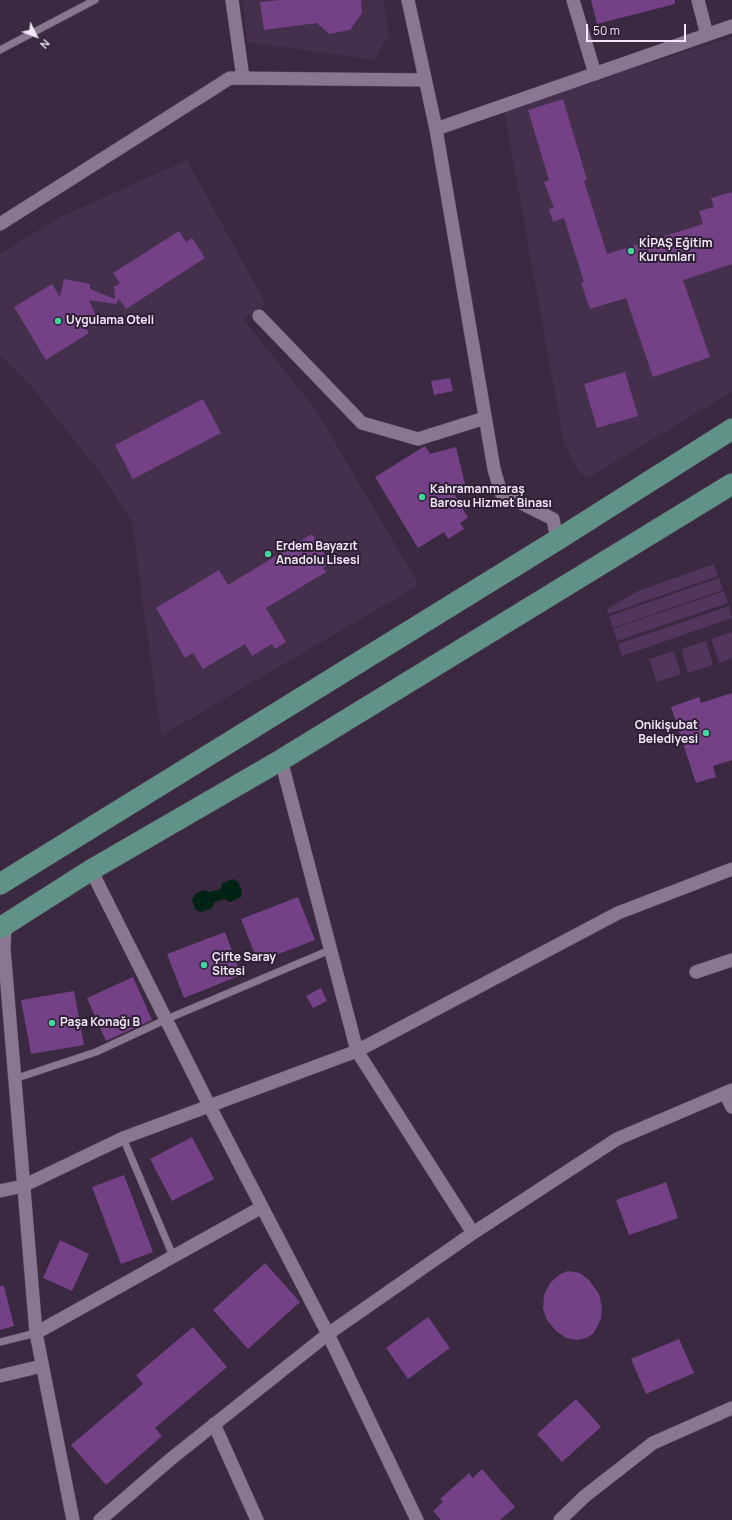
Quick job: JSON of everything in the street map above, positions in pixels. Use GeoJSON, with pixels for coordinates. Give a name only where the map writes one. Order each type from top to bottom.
{"type":"FeatureCollection","features":[{"type":"Feature","properties":{"kind":"main road"},"geometry":{"type":"LineString","coordinates":[[0,884],[557,540],[732,429]]}},
{"type":"Feature","properties":{"kind":"main road"},"geometry":{"type":"LineString","coordinates":[[2,927],[92,870],[281,760],[732,484]]}},
{"type":"Feature","properties":{"kind":"street"},"geometry":{"type":"LineString","coordinates":[[232,0],[243,78]]}},
{"type":"Feature","properties":{"kind":"street"},"geometry":{"type":"LineString","coordinates":[[408,0],[436,129],[494,469],[501,493],[553,519],[557,540]]}},
{"type":"Feature","properties":{"kind":"street"},"geometry":{"type":"LineString","coordinates":[[573,0],[595,74]]}},
{"type":"Feature","properties":{"kind":"street"},"geometry":{"type":"LineString","coordinates":[[698,0],[707,35]]}},
{"type":"Feature","properties":{"kind":"street"},"geometry":{"type":"LineString","coordinates":[[436,129],[732,26]]}},
{"type":"Feature","properties":{"kind":"street"},"geometry":{"type":"LineString","coordinates":[[0,224],[230,78],[425,80]]}},
{"type":"Feature","properties":{"kind":"street"},"geometry":{"type":"LineString","coordinates":[[259,316],[362,423],[418,439],[485,418]]}},
{"type":"Feature","properties":{"kind":"street"},"geometry":{"type":"LineString","coordinates":[[281,760],[357,1052],[474,1233]]}},
{"type":"Feature","properties":{"kind":"street"},"geometry":{"type":"LineString","coordinates":[[0,1191],[23,1186],[123,1138],[209,1104],[357,1052],[618,913],[732,869]]}},
{"type":"Feature","properties":{"kind":"street"},"geometry":{"type":"LineString","coordinates":[[92,870],[209,1104],[328,1334],[417,1520]]}},
{"type":"Feature","properties":{"kind":"street"},"geometry":{"type":"LineString","coordinates":[[2,927],[36,1333],[73,1520]]}},
{"type":"Feature","properties":{"kind":"street"},"geometry":{"type":"LineString","coordinates":[[696,972],[732,960]]}},
{"type":"Feature","properties":{"kind":"street"},"geometry":{"type":"LineString","coordinates":[[100,1520],[172,1458],[328,1334],[474,1233],[617,1139],[728,1092],[732,1107]]}},
{"type":"Feature","properties":{"kind":"street"},"geometry":{"type":"LineString","coordinates":[[36,1333],[262,1206]]}},
{"type":"Feature","properties":{"kind":"street"},"geometry":{"type":"LineString","coordinates":[[0,1376],[42,1366]]}},
{"type":"Feature","properties":{"kind":"street"},"geometry":{"type":"LineString","coordinates":[[560,1520],[585,1496],[653,1443],[732,1408]]}},
{"type":"Feature","properties":{"kind":"street"},"geometry":{"type":"LineString","coordinates":[[214,1424],[257,1520]]}},
{"type":"Feature","properties":{"kind":"lane"},"geometry":{"type":"LineString","coordinates":[[0,50],[94,0]]}},
{"type":"Feature","properties":{"kind":"lane"},"geometry":{"type":"LineString","coordinates":[[14,1079],[96,1052],[167,1019],[330,950]]}},
{"type":"Feature","properties":{"kind":"lane"},"geometry":{"type":"LineString","coordinates":[[123,1138],[173,1256]]}},
{"type":"Feature","properties":{"kind":"lane"},"geometry":{"type":"LineString","coordinates":[[0,1342],[36,1333]]}},
{"type":"Feature","properties":{"kind":"shaded area"},"geometry":{"type":"Polygon","coordinates":[[[243,0],[384,0],[389,35],[374,60],[247,42],[243,0]]]}},
{"type":"Feature","properties":{"kind":"shaded area","name":"KİPAŞ Eğitim Kurumları"},"geometry":{"type":"Polygon","coordinates":[[[732,37],[732,392],[588,478],[579,472],[564,444],[504,110],[732,37]]]}},
{"type":"Feature","properties":{"kind":"shaded area"},"geometry":{"type":"Polygon","coordinates":[[[187,160],[266,304],[243,319],[316,410],[419,585],[161,736],[132,522],[101,474],[30,385],[0,355],[0,254],[58,218],[187,160]]]}},
{"type":"Feature","properties":{"kind":"shaded area"},"geometry":{"type":"Polygon","coordinates":[[[714,564],[718,576],[608,614],[607,609],[638,591],[714,564]]]}},
{"type":"Feature","properties":{"kind":"shaded area"},"geometry":{"type":"Polygon","coordinates":[[[719,578],[723,590],[613,628],[609,616],[719,578]]]}},
{"type":"Feature","properties":{"kind":"shaded area"},"geometry":{"type":"Polygon","coordinates":[[[724,591],[728,603],[617,641],[613,629],[724,591]]]}},
{"type":"Feature","properties":{"kind":"shaded area"},"geometry":{"type":"Polygon","coordinates":[[[729,606],[732,618],[622,656],[618,644],[729,606]]]}},
{"type":"Feature","properties":{"kind":"shaded area"},"geometry":{"type":"Polygon","coordinates":[[[732,632],[732,658],[719,663],[711,639],[732,632]]]}},
{"type":"Feature","properties":{"kind":"shaded area"},"geometry":{"type":"Polygon","coordinates":[[[706,641],[713,665],[688,673],[681,649],[706,641]]]}},
{"type":"Feature","properties":{"kind":"shaded area"},"geometry":{"type":"Polygon","coordinates":[[[674,651],[681,674],[657,682],[649,659],[674,651]]]}},
{"type":"Feature","properties":{"kind":"shaded area"},"geometry":{"type":"Polygon","coordinates":[[[233,879],[238,882],[242,891],[241,897],[230,902],[224,899],[215,902],[212,908],[202,912],[196,910],[192,901],[194,895],[203,890],[209,892],[221,889],[222,883],[233,879]]]}},
{"type":"Feature","properties":{"kind":"building"},"geometry":{"type":"Polygon","coordinates":[[[280,0],[361,0],[362,13],[350,30],[329,34],[317,23],[264,30],[260,2],[280,0]]]}},
{"type":"Feature","properties":{"kind":"building"},"geometry":{"type":"Polygon","coordinates":[[[591,0],[675,0],[675,4],[597,24],[591,0]]]}},
{"type":"Feature","properties":{"kind":"building"},"geometry":{"type":"Polygon","coordinates":[[[563,99],[587,180],[584,181],[607,254],[703,224],[699,211],[714,207],[711,198],[732,192],[732,264],[683,280],[710,357],[653,377],[626,298],[590,309],[581,283],[584,282],[564,218],[553,222],[549,209],[554,208],[544,182],[549,180],[528,110],[563,99]]]}},
{"type":"Feature","properties":{"kind":"building"},"geometry":{"type":"Polygon","coordinates":[[[179,231],[186,242],[192,238],[205,258],[126,309],[119,299],[116,304],[89,300],[96,316],[93,319],[94,323],[86,328],[89,333],[46,360],[14,307],[52,284],[60,297],[64,279],[90,284],[90,289],[115,299],[114,287],[120,283],[113,273],[179,231]]]}},
{"type":"Feature","properties":{"kind":"building"},"geometry":{"type":"Polygon","coordinates":[[[625,372],[638,416],[597,428],[584,384],[625,372]]]}},
{"type":"Feature","properties":{"kind":"building"},"geometry":{"type":"Polygon","coordinates":[[[450,378],[453,391],[434,395],[431,381],[450,378]]]}},
{"type":"Feature","properties":{"kind":"building"},"geometry":{"type":"Polygon","coordinates":[[[203,399],[221,433],[133,479],[115,445],[203,399]]]}},
{"type":"Feature","properties":{"kind":"building","name":"Kahramanmaraş Barosu Hizmet Binası"},"geometry":{"type":"Polygon","coordinates":[[[425,446],[430,454],[456,447],[465,484],[451,488],[468,518],[460,523],[464,529],[448,539],[444,532],[418,548],[375,477],[425,446]]]}},
{"type":"Feature","properties":{"kind":"building","name":"Erdem Bayazıt Anadolu Lisesi"},"geometry":{"type":"Polygon","coordinates":[[[312,534],[330,564],[323,568],[326,572],[266,608],[286,642],[275,649],[272,644],[252,656],[245,644],[203,669],[193,653],[185,658],[156,608],[219,570],[228,585],[312,534]]]}},
{"type":"Feature","properties":{"kind":"building","name":"Onikişubat Belediyesi"},"geometry":{"type":"Polygon","coordinates":[[[732,693],[732,760],[713,766],[716,777],[696,783],[671,707],[699,697],[701,703],[732,693]]]}},
{"type":"Feature","properties":{"kind":"building","name":"Çifte Saray Sitesi"},"geometry":{"type":"Polygon","coordinates":[[[298,897],[315,940],[258,962],[241,919],[298,897]]]}},
{"type":"Feature","properties":{"kind":"building","name":"Çifte Saray Sitesi"},"geometry":{"type":"Polygon","coordinates":[[[225,932],[241,975],[184,998],[167,954],[225,932]]]}},
{"type":"Feature","properties":{"kind":"building"},"geometry":{"type":"Polygon","coordinates":[[[133,977],[152,1020],[106,1041],[87,998],[133,977]]]}},
{"type":"Feature","properties":{"kind":"building"},"geometry":{"type":"Polygon","coordinates":[[[321,988],[327,1001],[313,1008],[306,996],[321,988]]]}},
{"type":"Feature","properties":{"kind":"building","name":"Paşa Konağı B"},"geometry":{"type":"Polygon","coordinates":[[[74,991],[84,1045],[31,1054],[21,1000],[74,991]]]}},
{"type":"Feature","properties":{"kind":"building"},"geometry":{"type":"Polygon","coordinates":[[[192,1137],[214,1179],[172,1201],[150,1159],[192,1137]]]}},
{"type":"Feature","properties":{"kind":"building"},"geometry":{"type":"Polygon","coordinates":[[[124,1175],[153,1252],[121,1264],[92,1187],[124,1175]]]}},
{"type":"Feature","properties":{"kind":"building"},"geometry":{"type":"Polygon","coordinates":[[[666,1182],[678,1218],[629,1235],[616,1200],[666,1182]]]}},
{"type":"Feature","properties":{"kind":"building"},"geometry":{"type":"Polygon","coordinates":[[[60,1240],[89,1254],[72,1291],[43,1278],[60,1240]]]}},
{"type":"Feature","properties":{"kind":"building"},"geometry":{"type":"Polygon","coordinates":[[[265,1263],[300,1302],[248,1349],[213,1310],[265,1263]]]}},
{"type":"Feature","properties":{"kind":"building"},"geometry":{"type":"Polygon","coordinates":[[[568,1271],[580,1273],[589,1280],[599,1294],[602,1307],[601,1319],[593,1334],[586,1338],[577,1340],[566,1338],[556,1331],[547,1320],[543,1309],[544,1295],[550,1283],[560,1274],[568,1271]]]}},
{"type":"Feature","properties":{"kind":"building"},"geometry":{"type":"Polygon","coordinates":[[[0,1286],[4,1286],[14,1326],[0,1330],[0,1286]]]}},
{"type":"Feature","properties":{"kind":"building"},"geometry":{"type":"Polygon","coordinates":[[[428,1317],[450,1348],[408,1379],[386,1348],[428,1317]]]}},
{"type":"Feature","properties":{"kind":"building"},"geometry":{"type":"Polygon","coordinates":[[[193,1327],[227,1367],[155,1428],[162,1436],[106,1485],[71,1445],[143,1384],[136,1375],[193,1327]]]}},
{"type":"Feature","properties":{"kind":"building"},"geometry":{"type":"Polygon","coordinates":[[[679,1339],[694,1373],[646,1394],[631,1359],[679,1339]]]}},
{"type":"Feature","properties":{"kind":"building"},"geometry":{"type":"Polygon","coordinates":[[[576,1399],[601,1427],[562,1462],[537,1434],[576,1399]]]}},
{"type":"Feature","properties":{"kind":"building"},"geometry":{"type":"Polygon","coordinates":[[[482,1469],[515,1507],[500,1520],[441,1520],[433,1511],[443,1502],[440,1499],[469,1473],[473,1478],[482,1469]]]}},
{"type":"Feature","properties":{"kind":"place","name":"KİPAŞ Eğitim Kurumları"},"geometry":{"type":"Point","coordinates":[631,251]}},
{"type":"Feature","properties":{"kind":"place","name":"Uygulama Oteli"},"geometry":{"type":"Point","coordinates":[58,321]}},
{"type":"Feature","properties":{"kind":"place","name":"Kahramanmaraş Barosu Hizmet Binası"},"geometry":{"type":"Point","coordinates":[422,497]}},
{"type":"Feature","properties":{"kind":"place","name":"Erdem Bayazıt Anadolu Lisesi"},"geometry":{"type":"Point","coordinates":[268,554]}},
{"type":"Feature","properties":{"kind":"place","name":"Onikişubat Belediyesi"},"geometry":{"type":"Point","coordinates":[706,733]}},
{"type":"Feature","properties":{"kind":"place","name":"Çifte Saray Sitesi"},"geometry":{"type":"Point","coordinates":[204,965]}},
{"type":"Feature","properties":{"kind":"place","name":"Paşa Konağı B"},"geometry":{"type":"Point","coordinates":[52,1023]}}]}
